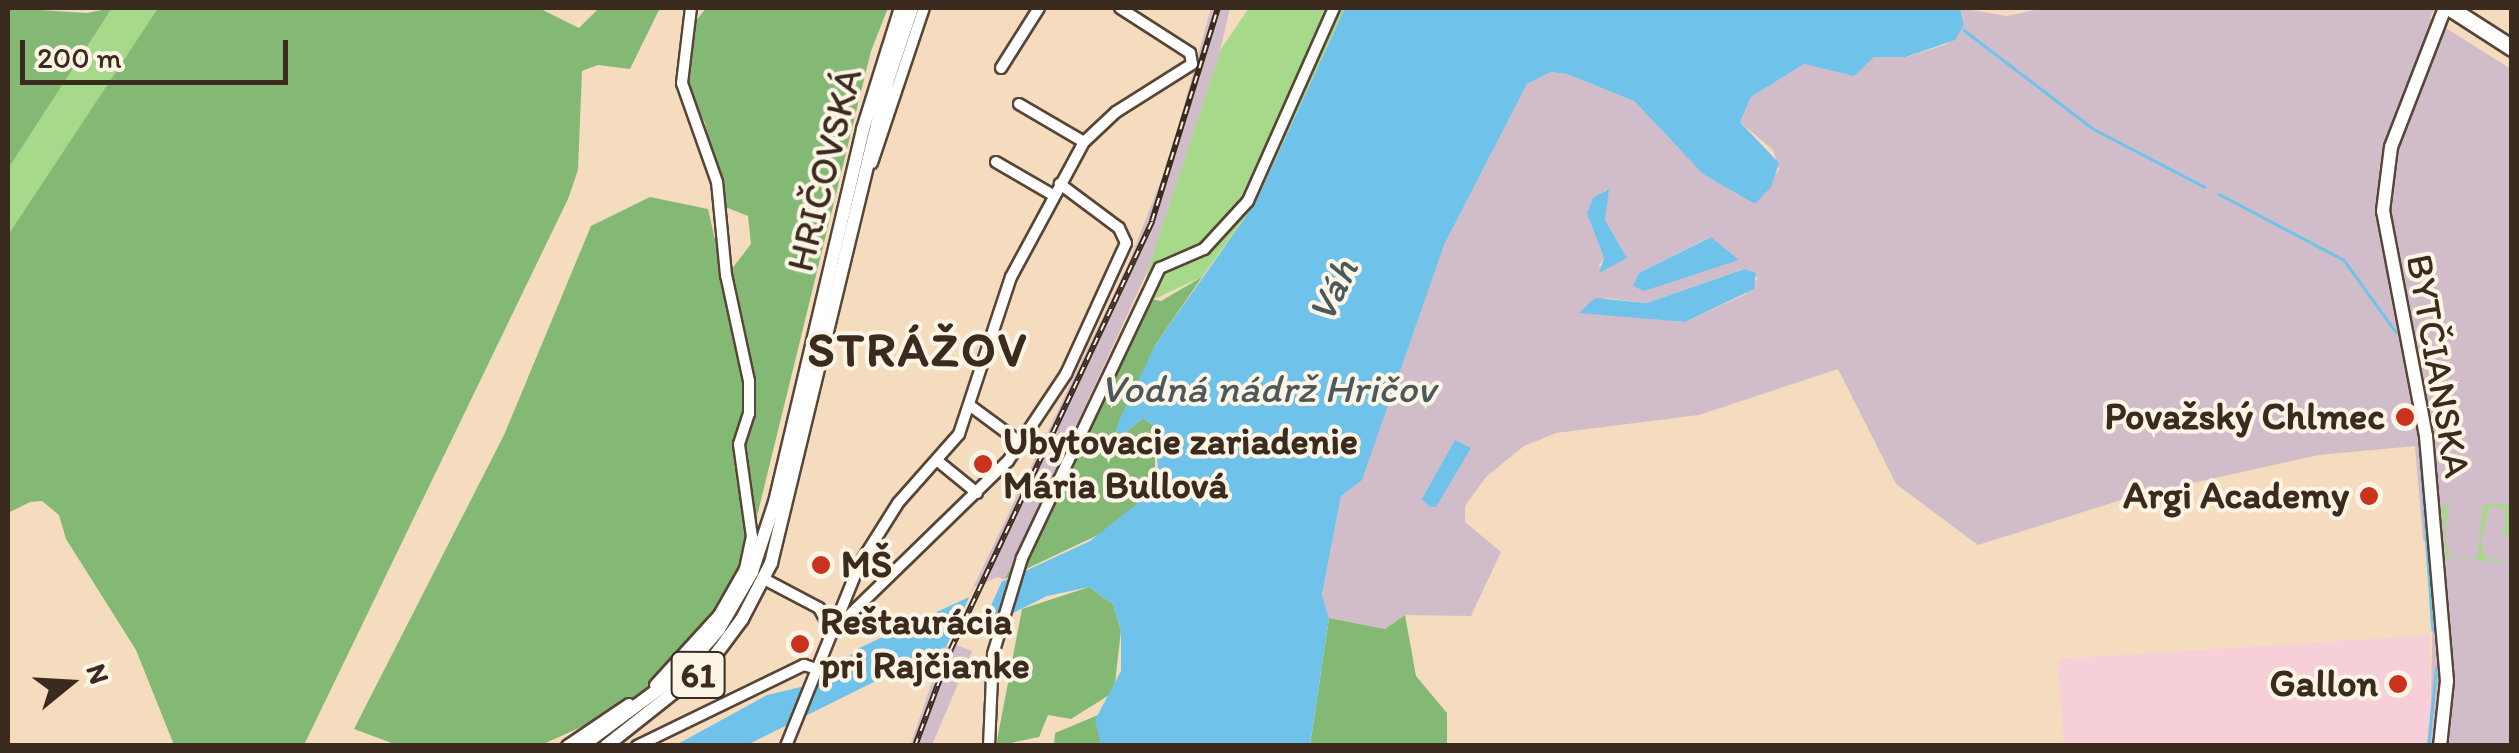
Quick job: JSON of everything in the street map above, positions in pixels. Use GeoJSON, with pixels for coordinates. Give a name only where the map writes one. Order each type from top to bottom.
{"type":"FeatureCollection","features":[{"type":"Feature","properties":{"kind":"highway"},"geometry":{"type":"LineString","coordinates":[[2447,8],[2512,48]]}},
{"type":"Feature","properties":{"kind":"main road","name":"HRIČOVSKÁ"},"geometry":{"type":"LineString","coordinates":[[582,746],[683,671],[719,629],[752,572],[775,502],[863,129],[901,8]]}},
{"type":"Feature","properties":{"kind":"main road","name":"HRIČOVSKÁ"},"geometry":{"type":"LineString","coordinates":[[606,746],[707,666],[764,578],[912,8]]}},
{"type":"Feature","properties":{"kind":"main road","name":"BYTČIANSKA"},"geometry":{"type":"LineString","coordinates":[[2440,746],[2446,664],[2426,436],[2383,211],[2390,147],[2447,8]]}},
{"type":"Feature","properties":{"kind":"street","name":"HRIČOVSKÁ"},"geometry":{"type":"LineString","coordinates":[[567,746],[653,686],[693,649],[732,594],[752,547],[739,444],[749,414],[749,381],[726,274],[718,182],[682,83],[692,8]]}},
{"type":"Feature","properties":{"kind":"street","name":"HRIČOVSKÁ"},"geometry":{"type":"LineString","coordinates":[[866,180],[924,8]]}},
{"type":"Feature","properties":{"kind":"street"},"geometry":{"type":"LineString","coordinates":[[1001,68],[1039,8]]}},
{"type":"Feature","properties":{"kind":"street"},"geometry":{"type":"LineString","coordinates":[[786,746],[812,672],[876,535],[940,462],[972,407],[1011,277],[1084,142],[1116,112],[1187,70],[1192,58],[1120,8]]}},
{"type":"Feature","properties":{"kind":"street"},"geometry":{"type":"LineString","coordinates":[[989,746],[998,626],[1016,571],[1167,261],[1204,250],[1248,201],[1334,8]]}},
{"type":"Feature","properties":{"kind":"street"},"geometry":{"type":"LineString","coordinates":[[1019,104],[1084,142]]}},
{"type":"Feature","properties":{"kind":"street"},"geometry":{"type":"LineString","coordinates":[[996,162],[1053,196]]}},
{"type":"Feature","properties":{"kind":"street"},"geometry":{"type":"LineString","coordinates":[[830,634],[977,494],[1022,444],[1066,374],[1126,245],[1120,228],[1060,184]]}},
{"type":"Feature","properties":{"kind":"street"},"geometry":{"type":"LineString","coordinates":[[972,407],[1022,444]]}},
{"type":"Feature","properties":{"kind":"street"},"geometry":{"type":"LineString","coordinates":[[940,462],[977,494]]}},
{"type":"Feature","properties":{"kind":"street"},"geometry":{"type":"LineString","coordinates":[[764,578],[819,608],[830,634]]}},
{"type":"Feature","properties":{"kind":"street"},"geometry":{"type":"LineString","coordinates":[[637,746],[804,665],[812,672]]}},
{"type":"Feature","properties":{"kind":"shaded area"},"geometry":{"type":"Polygon","coordinates":[[[1211,8],[1230,8],[1214,77],[1148,270],[1005,579],[970,594],[1129,262],[1169,160],[1211,8]]]}},
{"type":"Feature","properties":{"kind":"shaded area"},"geometry":{"type":"Polygon","coordinates":[[[1960,8],[2007,16],[2045,8],[2435,8],[2430,18],[2511,69],[2511,745],[2430,745],[2434,551],[2423,540],[2415,446],[2319,455],[2134,496],[1978,545],[1896,484],[1838,369],[1699,415],[1556,433],[1524,446],[1486,477],[1465,506],[1465,522],[1501,552],[1471,616],[1405,615],[1385,629],[1329,618],[1322,596],[1341,496],[1444,245],[1527,84],[1551,72],[1567,74],[1634,101],[1679,149],[1755,204],[1779,169],[1773,150],[1740,122],[1751,97],[1804,64],[1854,75],[1874,57],[1907,57],[1947,44],[1964,25],[1960,8]],[[1606,189],[1587,214],[1604,258],[1598,267],[1627,258],[1605,220],[1606,189]],[[1712,237],[1639,273],[1652,288],[1712,237]],[[1743,269],[1647,303],[1605,298],[1598,314],[1685,322],[1746,294],[1758,278],[1743,269]]]}},
{"type":"Feature","properties":{"kind":"shaded area"},"geometry":{"type":"Polygon","coordinates":[[[2430,635],[2430,745],[2064,745],[2058,659],[2430,635]]]}},
{"type":"Feature","properties":{"kind":"shaded area"},"geometry":{"type":"Polygon","coordinates":[[[946,641],[972,651],[932,745],[910,746],[946,641]]]}},
{"type":"Feature","properties":{"kind":"green space"},"geometry":{"type":"Polygon","coordinates":[[[8,8],[87,13],[112,8],[8,169],[8,8]]]}},
{"type":"Feature","properties":{"kind":"green space"},"geometry":{"type":"Polygon","coordinates":[[[112,8],[158,8],[8,235],[8,169],[112,8]]]}},
{"type":"Feature","properties":{"kind":"green space"},"geometry":{"type":"Polygon","coordinates":[[[158,8],[539,8],[579,28],[599,8],[660,8],[630,69],[598,65],[582,71],[578,170],[568,199],[304,745],[174,745],[136,650],[66,539],[59,515],[42,501],[30,502],[10,512],[8,523],[8,235],[158,8]]]}},
{"type":"Feature","properties":{"kind":"green space"},"geometry":{"type":"Polygon","coordinates":[[[706,8],[888,8],[871,51],[748,553],[664,690],[541,745],[397,745],[354,729],[504,435],[591,226],[650,197],[708,209],[724,279],[751,244],[748,216],[723,206],[705,123],[686,84],[695,22],[706,8]]]}},
{"type":"Feature","properties":{"kind":"green space"},"geometry":{"type":"Polygon","coordinates":[[[1249,8],[1345,8],[1256,202],[1202,277],[1150,301],[1141,297],[1148,270],[1221,49],[1249,8]]]}},
{"type":"Feature","properties":{"kind":"green space"},"geometry":{"type":"Polygon","coordinates":[[[1202,277],[1156,344],[1116,431],[1122,435],[1143,418],[1155,427],[1155,485],[1117,526],[1005,579],[1141,297],[1161,301],[1202,277]]]}},
{"type":"Feature","properties":{"kind":"green space"},"geometry":{"type":"Polygon","coordinates":[[[2445,504],[2454,506],[2448,508],[2445,537],[2450,556],[2477,559],[2483,505],[2511,504],[2511,537],[2504,536],[2506,509],[2489,507],[2481,539],[2484,557],[2511,563],[2446,557],[2442,509],[2445,504]]]}},
{"type":"Feature","properties":{"kind":"green space"},"geometry":{"type":"Polygon","coordinates":[[[1089,587],[1113,604],[1121,631],[1114,692],[1071,719],[1048,715],[1039,737],[996,746],[1022,609],[1089,587]]]}},
{"type":"Feature","properties":{"kind":"green space"},"geometry":{"type":"Polygon","coordinates":[[[1405,615],[1416,676],[1447,713],[1447,745],[1310,746],[1329,618],[1385,629],[1405,615]]]}},
{"type":"Feature","properties":{"kind":"green space"},"geometry":{"type":"Polygon","coordinates":[[[1098,715],[1101,745],[1054,746],[1055,733],[1098,715]]]}},
{"type":"Feature","properties":{"kind":"water","name":"Vodná nádrž Hričov"},"geometry":{"type":"Polygon","coordinates":[[[1345,8],[1960,8],[1964,25],[1955,40],[1906,57],[1874,57],[1854,76],[1804,64],[1751,97],[1740,122],[1779,163],[1771,187],[1755,204],[1703,174],[1634,101],[1567,74],[1551,72],[1527,84],[1444,245],[1362,480],[1341,496],[1322,595],[1329,618],[1310,745],[1101,745],[1095,720],[1121,671],[1121,631],[1113,604],[1089,587],[1047,596],[747,745],[674,746],[767,695],[822,682],[857,649],[1090,541],[1142,500],[1158,470],[1155,427],[1143,418],[1122,435],[1116,431],[1120,418],[1156,344],[1256,202],[1345,8]]]}},
{"type":"Feature","properties":{"kind":"water"},"geometry":{"type":"Polygon","coordinates":[[[1609,189],[1605,220],[1627,258],[1599,273],[1604,258],[1587,214],[1593,198],[1609,189]]]}},
{"type":"Feature","properties":{"kind":"water"},"geometry":{"type":"Polygon","coordinates":[[[1711,237],[1739,260],[1644,291],[1633,286],[1639,273],[1711,237]]]}},
{"type":"Feature","properties":{"kind":"water"},"geometry":{"type":"Polygon","coordinates":[[[1744,269],[1756,273],[1754,289],[1685,322],[1579,313],[1595,298],[1647,303],[1744,269]]]}},
{"type":"Feature","properties":{"kind":"water"},"geometry":{"type":"Polygon","coordinates":[[[1455,440],[1471,448],[1436,507],[1430,507],[1422,499],[1455,440]]]}},
{"type":"Feature","properties":{"kind":"pier"},"geometry":{"type":"Polygon","coordinates":[[[998,577],[1003,579],[977,637],[946,647],[974,587],[998,577]]]}},
{"type":"Feature","properties":{"kind":"waterway"},"geometry":{"type":"LineString","coordinates":[[1964,30],[2092,128],[2205,187]]}},
{"type":"Feature","properties":{"kind":"waterway"},"geometry":{"type":"LineString","coordinates":[[2219,194],[2344,260],[2396,332]]}},
{"type":"Feature","properties":{"kind":"waterway"},"geometry":{"type":"LineString","coordinates":[[2420,450],[2433,630]]}},
{"type":"Feature","properties":{"kind":"waterway"},"geometry":{"type":"LineString","coordinates":[[2428,746],[2436,668]]}},
{"type":"Feature","properties":{"kind":"railway"},"geometry":{"type":"LineString","coordinates":[[915,746],[951,649],[1152,221],[1218,8]]}},
{"type":"Feature","properties":{"kind":"place","name":"Považský Chlmec"},"geometry":{"type":"Point","coordinates":[2405,417]}},
{"type":"Feature","properties":{"kind":"place","name":"Ubytovacie zariadenie Mária Bullová"},"geometry":{"type":"Point","coordinates":[983,464]}},
{"type":"Feature","properties":{"kind":"place","name":"Argi Academy"},"geometry":{"type":"Point","coordinates":[2369,496]}},
{"type":"Feature","properties":{"kind":"place","name":"MŠ"},"geometry":{"type":"Point","coordinates":[821,565]}},
{"type":"Feature","properties":{"kind":"place","name":"Reštaurácia pri Rajčianke"},"geometry":{"type":"Point","coordinates":[800,644]}},
{"type":"Feature","properties":{"kind":"place","name":"Gallon"},"geometry":{"type":"Point","coordinates":[2398,684]}},
{"type":"Feature","properties":{"kind":"district","name":"STRÁŽOV"},"geometry":{"type":"Point","coordinates":[918,350]}},
{"type":"Feature","properties":{"kind":"water label","name":"Váh"},"geometry":{"type":"Point","coordinates":[1332,290]}}]}
